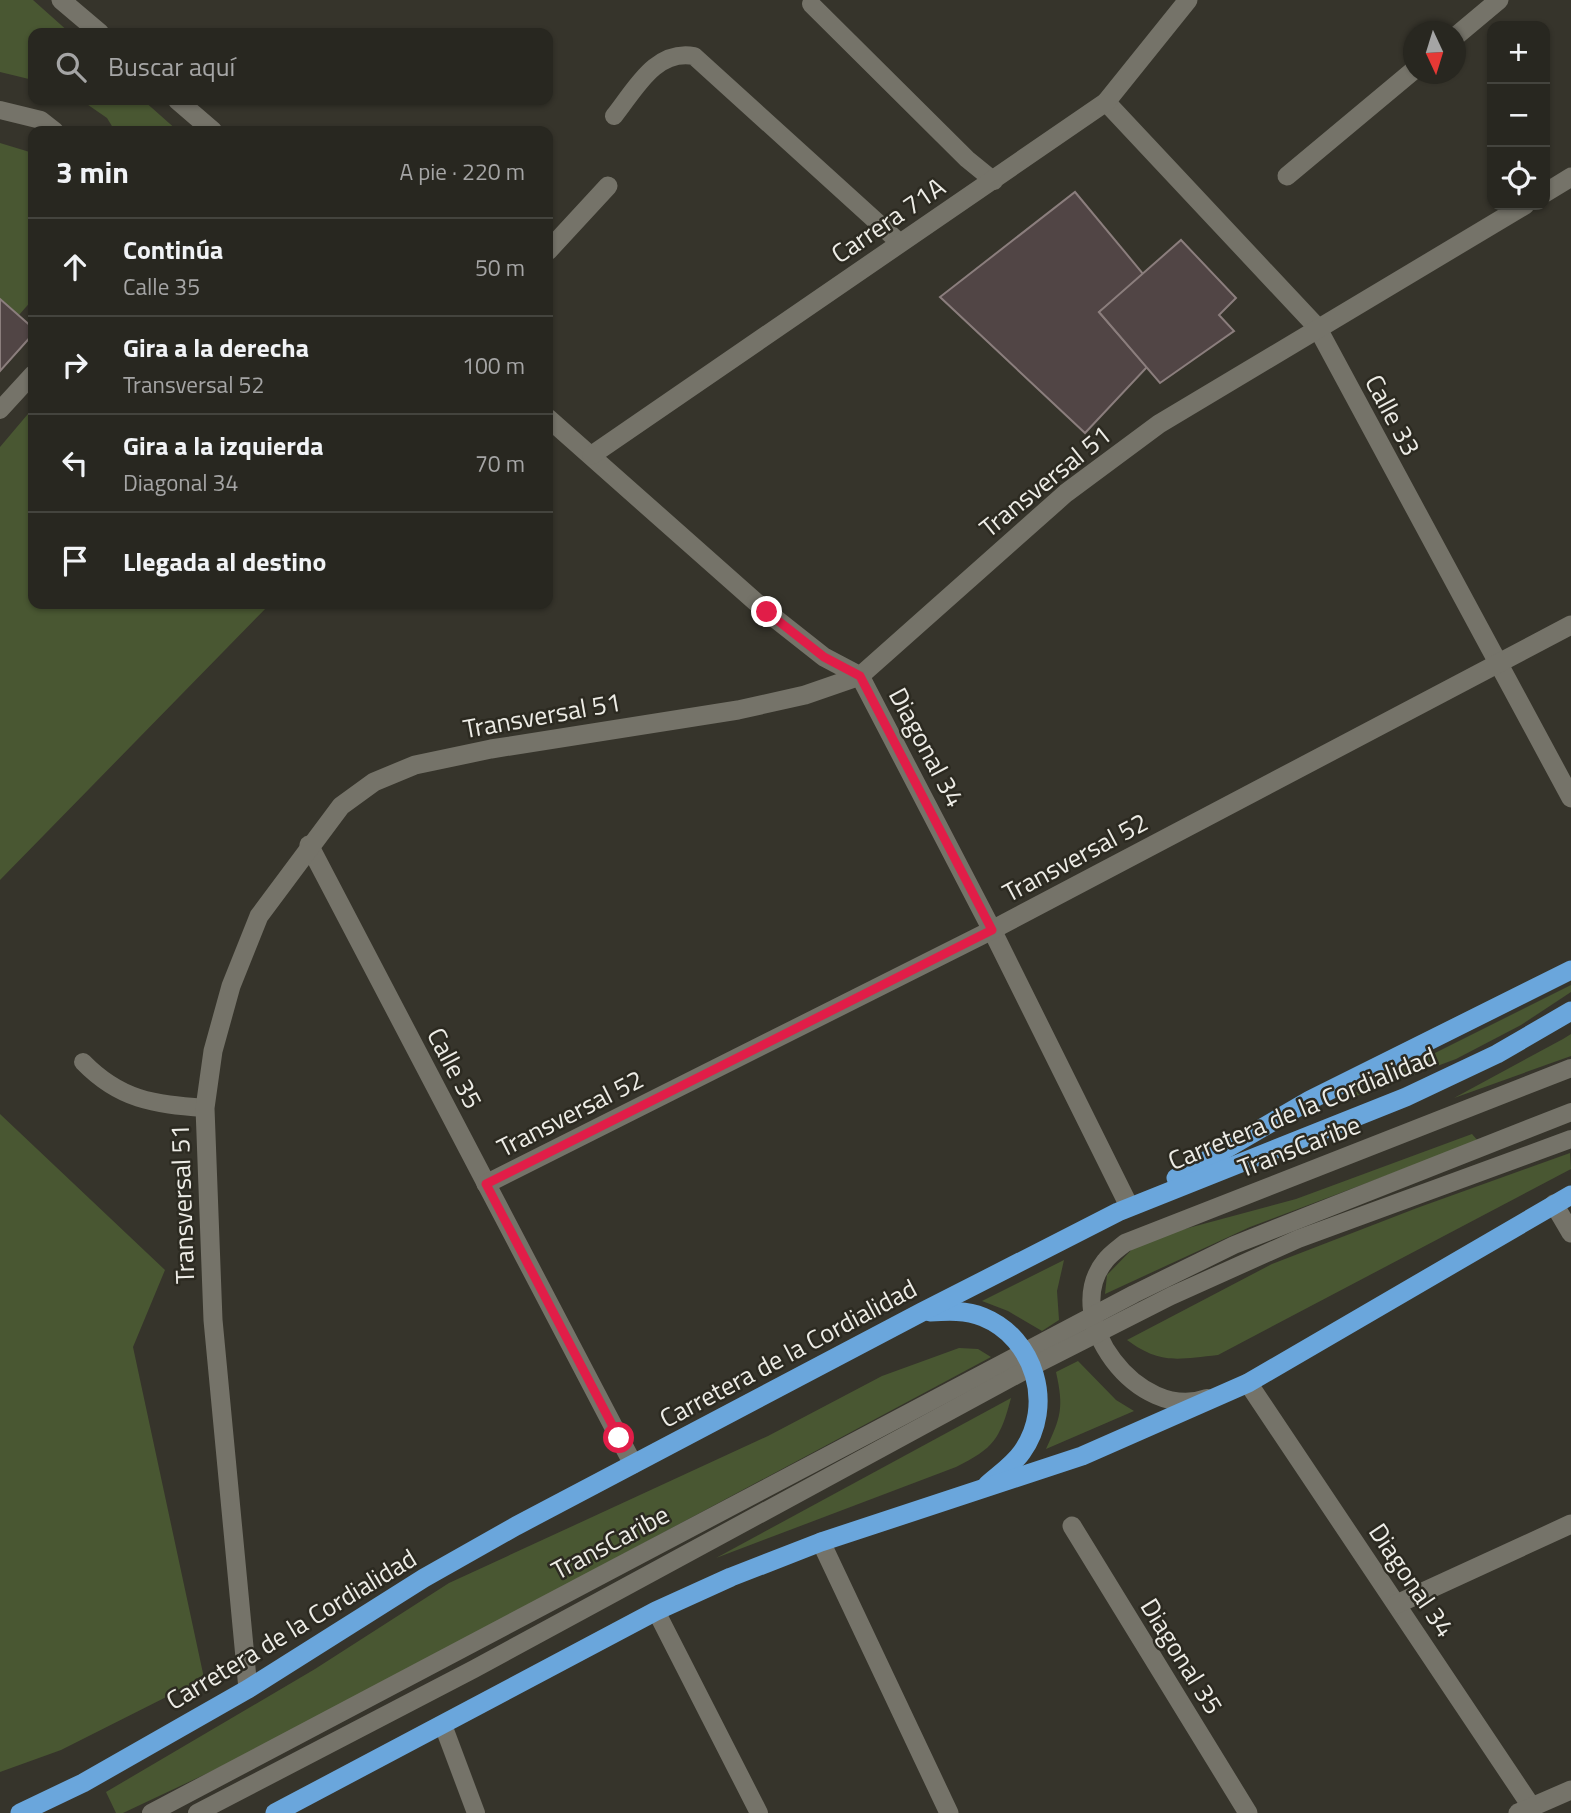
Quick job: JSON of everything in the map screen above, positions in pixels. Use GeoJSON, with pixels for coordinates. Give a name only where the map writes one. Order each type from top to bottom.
{"type":"FeatureCollection","features":[{"type":"Feature","properties":{"kind":"highway"},"geometry":{"type":"LineString","coordinates":[[1124,1209],[1310,1100],[1571,970]]}},
{"type":"Feature","properties":{"kind":"highway","name":"Carretera de la Cordialidad"},"geometry":{"type":"LineString","coordinates":[[20,1813],[83,1783],[248,1689],[424,1578],[922,1312],[1124,1209],[1406,1097],[1497,1054],[1571,1011]]}},
{"type":"Feature","properties":{"kind":"highway"},"geometry":{"type":"LineString","coordinates":[[275,1813],[656,1611],[771,1560],[981,1491],[1132,1436],[1248,1383],[1563,1200]]}},
{"type":"Feature","properties":{"kind":"highway"},"geometry":{"type":"LineString","coordinates":[[922,1312],[957,1311],[983,1317],[1007,1331],[1029,1359],[1039,1396],[1035,1426],[1022,1452],[981,1491]]}},
{"type":"Feature","properties":{"kind":"street"},"geometry":{"type":"LineString","coordinates":[[61,0],[94,28]]}},
{"type":"Feature","properties":{"kind":"street","name":"Carrera 71A"},"geometry":{"type":"LineString","coordinates":[[592,455],[899,242],[995,181],[1106,102],[1188,0]]}},
{"type":"Feature","properties":{"kind":"street"},"geometry":{"type":"LineString","coordinates":[[1466,27],[1499,0]]}},
{"type":"Feature","properties":{"kind":"street"},"geometry":{"type":"LineString","coordinates":[[1287,176],[1403,78]]}},
{"type":"Feature","properties":{"kind":"street","name":"Calle 33"},"geometry":{"type":"LineString","coordinates":[[1106,102],[1317,327],[1571,798]]}},
{"type":"Feature","properties":{"kind":"street"},"geometry":{"type":"LineString","coordinates":[[183,105],[207,126]]}},
{"type":"Feature","properties":{"kind":"street"},"geometry":{"type":"LineString","coordinates":[[1550,190],[1571,177]]}},
{"type":"Feature","properties":{"kind":"street"},"geometry":{"type":"LineString","coordinates":[[553,246],[608,186]]}},
{"type":"Feature","properties":{"kind":"street","name":"Transversal 51"},"geometry":{"type":"LineString","coordinates":[[248,1689],[213,1320],[205,1108],[213,1051],[231,986],[259,916],[309,845],[341,806],[374,782],[415,765],[491,749],[738,710],[805,695],[860,676],[1066,493],[1159,424],[1516,210]]}},
{"type":"Feature","properties":{"kind":"street","name":"Diagonal 34"},"geometry":{"type":"LineString","coordinates":[[553,422],[767,612],[824,657],[860,676],[992,930],[1124,1209]]}},
{"type":"Feature","properties":{"kind":"street","name":"Transversal 52"},"geometry":{"type":"LineString","coordinates":[[486,1184],[992,930],[1571,625]]}},
{"type":"Feature","properties":{"kind":"street","name":"Calle 35"},"geometry":{"type":"LineString","coordinates":[[309,845],[633,1464]]}},
{"type":"Feature","properties":{"kind":"street"},"geometry":{"type":"LineString","coordinates":[[1563,1200],[1571,1233]]}},
{"type":"Feature","properties":{"kind":"street","name":"Diagonal 34"},"geometry":{"type":"LineString","coordinates":[[1248,1383],[1396,1604],[1525,1810]]}},
{"type":"Feature","properties":{"kind":"street"},"geometry":{"type":"LineString","coordinates":[[1396,1604],[1571,1524]]}},
{"type":"Feature","properties":{"kind":"street","name":"Diagonal 35"},"geometry":{"type":"LineString","coordinates":[[1072,1526],[1248,1813]]}},
{"type":"Feature","properties":{"kind":"street"},"geometry":{"type":"LineString","coordinates":[[821,1542],[949,1813]]}},
{"type":"Feature","properties":{"kind":"street"},"geometry":{"type":"LineString","coordinates":[[1525,1810],[1571,1790]]}},
{"type":"Feature","properties":{"kind":"lane"},"geometry":{"type":"LineString","coordinates":[[811,4],[967,159],[995,181]]}},
{"type":"Feature","properties":{"kind":"lane"},"geometry":{"type":"LineString","coordinates":[[614,117],[662,60],[675,55],[694,56],[899,242]]}},
{"type":"Feature","properties":{"kind":"lane"},"geometry":{"type":"LineString","coordinates":[[0,110],[41,120],[49,126]]}},
{"type":"Feature","properties":{"kind":"lane"},"geometry":{"type":"LineString","coordinates":[[0,411],[28,380]]}},
{"type":"Feature","properties":{"kind":"lane"},"geometry":{"type":"LineString","coordinates":[[83,1062],[110,1086],[136,1098],[156,1104],[205,1108]]}},
{"type":"Feature","properties":{"kind":"lane","name":"TransCaribe"},"geometry":{"type":"LineString","coordinates":[[1096,1325],[1097,1275],[1104,1261],[1125,1242],[1571,1068]]}},
{"type":"Feature","properties":{"kind":"lane","name":"TransCaribe"},"geometry":{"type":"LineString","coordinates":[[151,1813],[1096,1325],[1234,1245],[1571,1112]]}},
{"type":"Feature","properties":{"kind":"lane","name":"TransCaribe"},"geometry":{"type":"LineString","coordinates":[[1096,1325],[1171,1296],[1298,1239],[1571,1139]]}},
{"type":"Feature","properties":{"kind":"lane"},"geometry":{"type":"LineString","coordinates":[[1096,1325],[1109,1357],[1132,1382],[1163,1397],[1199,1401],[1248,1383]]}},
{"type":"Feature","properties":{"kind":"lane","name":"TransCaribe"},"geometry":{"type":"LineString","coordinates":[[197,1813],[510,1650],[1029,1359]]}},
{"type":"Feature","properties":{"kind":"lane"},"geometry":{"type":"LineString","coordinates":[[656,1611],[759,1813]]}},
{"type":"Feature","properties":{"kind":"lane"},"geometry":{"type":"LineString","coordinates":[[443,1725],[476,1813]]}},
{"type":"Feature","properties":{"kind":"green space"},"geometry":{"type":"Polygon","coordinates":[[[0,0],[33,0],[64,28],[28,28],[28,79],[0,72],[0,0]]]}},
{"type":"Feature","properties":{"kind":"green space"},"geometry":{"type":"Polygon","coordinates":[[[88,105],[149,105],[172,126],[112,126],[107,118],[88,105]]]}},
{"type":"Feature","properties":{"kind":"green space"},"geometry":{"type":"Polygon","coordinates":[[[0,143],[28,151],[28,305],[19,315],[0,299],[0,143]]]}},
{"type":"Feature","properties":{"kind":"green space"},"geometry":{"type":"Polygon","coordinates":[[[28,414],[28,609],[265,609],[0,880],[0,447],[28,414]]]}},
{"type":"Feature","properties":{"kind":"green space"},"geometry":{"type":"Polygon","coordinates":[[[1571,985],[1571,992],[1521,1025],[1456,1059],[1327,1107],[1571,985]]]}},
{"type":"Feature","properties":{"kind":"green space"},"geometry":{"type":"Polygon","coordinates":[[[1571,1034],[1571,1056],[1454,1098],[1563,1039],[1571,1034]]]}},
{"type":"Feature","properties":{"kind":"green space"},"geometry":{"type":"Polygon","coordinates":[[[0,1114],[165,1270],[133,1347],[204,1678],[61,1750],[0,1772],[0,1114]]]}},
{"type":"Feature","properties":{"kind":"green space"},"geometry":{"type":"Polygon","coordinates":[[[1472,1134],[1478,1141],[1250,1227],[1105,1294],[1107,1275],[1140,1241],[1296,1199],[1472,1134]]]}},
{"type":"Feature","properties":{"kind":"green space"},"geometry":{"type":"Polygon","coordinates":[[[1570,1153],[1571,1169],[1218,1355],[1181,1359],[1160,1357],[1127,1340],[1272,1264],[1570,1153]]]}},
{"type":"Feature","properties":{"kind":"green space"},"geometry":{"type":"Polygon","coordinates":[[[1064,1260],[1057,1291],[1059,1320],[1042,1331],[1008,1311],[982,1301],[1064,1260]]]}},
{"type":"Feature","properties":{"kind":"green space"},"geometry":{"type":"Polygon","coordinates":[[[959,1348],[978,1349],[991,1357],[263,1747],[123,1813],[116,1813],[106,1792],[315,1669],[449,1583],[768,1436],[882,1376],[959,1348]]]}},
{"type":"Feature","properties":{"kind":"green space"},"geometry":{"type":"Polygon","coordinates":[[[1078,1361],[1116,1400],[1134,1411],[1046,1449],[1060,1412],[1056,1372],[1078,1361]]]}},
{"type":"Feature","properties":{"kind":"green space"},"geometry":{"type":"Polygon","coordinates":[[[1011,1398],[994,1441],[969,1460],[716,1558],[1011,1398]]]}},
{"type":"Feature","properties":{"kind":"building"},"geometry":{"type":"Polygon","coordinates":[[[1075,192],[1144,275],[1099,312],[1147,367],[1085,433],[940,297],[1075,192]]]}},
{"type":"Feature","properties":{"kind":"building"},"geometry":{"type":"Polygon","coordinates":[[[1181,240],[1236,298],[1219,315],[1234,331],[1160,383],[1099,312],[1181,240]]]}},
{"type":"Feature","properties":{"kind":"building"},"geometry":{"type":"Polygon","coordinates":[[[0,299],[28,324],[28,340],[0,371],[0,299]]]}},
{"type":"Feature","properties":{"kind":"route"},"geometry":{"type":"LineString","coordinates":[[619,1438],[486,1184],[992,930],[860,676],[824,657],[767,612]]}}]}
